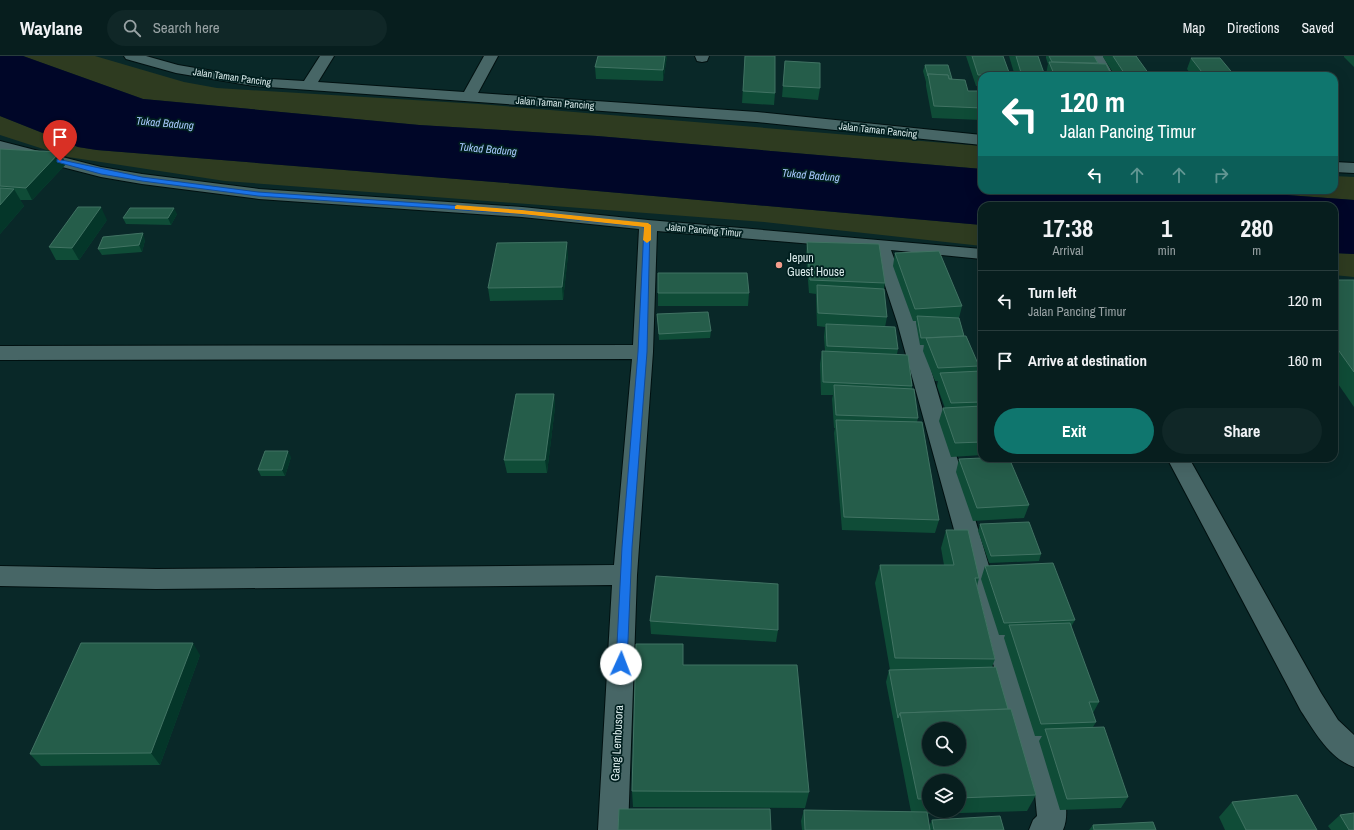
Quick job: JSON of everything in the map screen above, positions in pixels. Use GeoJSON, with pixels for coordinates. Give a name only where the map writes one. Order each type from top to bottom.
{"type":"FeatureCollection","features":[{"type":"Feature","properties":{"kind":"street","name":"Jalan Taman Pancing"},"geometry":{"type":"LineString","coordinates":[[131,56],[176,69],[254,82],[757,117],[978,140]]}},
{"type":"Feature","properties":{"kind":"street"},"geometry":{"type":"LineString","coordinates":[[308,86],[327,56]]}},
{"type":"Feature","properties":{"kind":"street"},"geometry":{"type":"LineString","coordinates":[[469,97],[490,56]]}},
{"type":"Feature","properties":{"kind":"street"},"geometry":{"type":"LineString","coordinates":[[1096,56],[1104,72]]}},
{"type":"Feature","properties":{"kind":"street","name":"Jalan Pancing Timur"},"geometry":{"type":"LineString","coordinates":[[0,146],[101,172],[258,194],[522,212],[648,225],[978,254]]}},
{"type":"Feature","properties":{"kind":"street"},"geometry":{"type":"LineString","coordinates":[[1338,167],[1354,168]]}},
{"type":"Feature","properties":{"kind":"street","name":"Gang Lembusora"},"geometry":{"type":"LineString","coordinates":[[613,830],[625,575],[643,352],[648,225]]}},
{"type":"Feature","properties":{"kind":"street"},"geometry":{"type":"LineString","coordinates":[[880,244],[909,329],[991,617],[1050,794],[1052,813],[1051,823],[1044,830]]}},
{"type":"Feature","properties":{"kind":"street"},"geometry":{"type":"LineString","coordinates":[[0,353],[643,352]]}},
{"type":"Feature","properties":{"kind":"street"},"geometry":{"type":"LineString","coordinates":[[1180,462],[1328,729],[1354,754]]}},
{"type":"Feature","properties":{"kind":"street"},"geometry":{"type":"LineString","coordinates":[[0,576],[76,579],[625,575]]}},
{"type":"Feature","properties":{"kind":"green space"},"geometry":{"type":"Polygon","coordinates":[[[23,56],[95,56],[184,82],[217,88],[479,104],[978,146],[978,169],[597,136],[419,125],[143,99],[23,56]]]}},
{"type":"Feature","properties":{"kind":"green space"},"geometry":{"type":"Polygon","coordinates":[[[0,116],[78,147],[97,150],[518,184],[978,225],[978,246],[764,222],[225,181],[68,157],[0,135],[0,116]]]}},
{"type":"Feature","properties":{"kind":"green space"},"geometry":{"type":"Polygon","coordinates":[[[1338,176],[1354,177],[1354,200],[1273,194],[1338,194],[1338,176]]]}},
{"type":"Feature","properties":{"kind":"green space"},"geometry":{"type":"Polygon","coordinates":[[[1338,253],[1354,254],[1354,277],[1338,275],[1338,253]]]}},
{"type":"Feature","properties":{"kind":"water","name":"Tukad Badung"},"geometry":{"type":"Polygon","coordinates":[[[0,56],[23,56],[143,99],[419,125],[597,136],[978,169],[978,194],[1273,194],[1354,200],[1354,254],[1338,253],[1338,202],[978,202],[978,225],[518,184],[97,150],[78,147],[0,116],[0,56]]]}},
{"type":"Feature","properties":{"kind":"building"},"geometry":{"type":"Polygon","coordinates":[[[598,56],[665,56],[663,70],[595,67],[598,56]]]}},
{"type":"Feature","properties":{"kind":"building"},"geometry":{"type":"Polygon","coordinates":[[[745,56],[775,56],[775,93],[743,91],[745,56]]]}},
{"type":"Feature","properties":{"kind":"building"},"geometry":{"type":"Polygon","coordinates":[[[972,56],[1003,56],[1009,72],[978,72],[978,75],[972,56]]]}},
{"type":"Feature","properties":{"kind":"building"},"geometry":{"type":"Polygon","coordinates":[[[1016,56],[1038,56],[1044,72],[1021,72],[1016,56]]]}},
{"type":"Feature","properties":{"kind":"building"},"geometry":{"type":"Polygon","coordinates":[[[1049,56],[1094,56],[1098,63],[1052,62],[1049,56]]]}},
{"type":"Feature","properties":{"kind":"building"},"geometry":{"type":"Polygon","coordinates":[[[1113,56],[1136,56],[1148,72],[1123,72],[1113,56]]]}},
{"type":"Feature","properties":{"kind":"building"},"geometry":{"type":"Polygon","coordinates":[[[1191,58],[1220,58],[1232,72],[1202,72],[1191,58]]]}},
{"type":"Feature","properties":{"kind":"building"},"geometry":{"type":"Polygon","coordinates":[[[785,61],[820,63],[820,88],[783,86],[785,61]]]}},
{"type":"Feature","properties":{"kind":"building"},"geometry":{"type":"Polygon","coordinates":[[[1049,62],[1106,64],[1110,72],[1053,72],[1049,62]]]}},
{"type":"Feature","properties":{"kind":"building"},"geometry":{"type":"Polygon","coordinates":[[[925,65],[948,65],[952,79],[949,79],[948,75],[928,74],[928,76],[925,65]]]}},
{"type":"Feature","properties":{"kind":"building"},"geometry":{"type":"Polygon","coordinates":[[[928,74],[948,75],[949,79],[965,80],[968,91],[978,91],[978,108],[934,106],[928,74]]]}},
{"type":"Feature","properties":{"kind":"building"},"geometry":{"type":"Polygon","coordinates":[[[0,149],[60,152],[26,188],[0,186],[0,149]]]}},
{"type":"Feature","properties":{"kind":"building"},"geometry":{"type":"Polygon","coordinates":[[[0,188],[14,189],[0,205],[0,188]]]}},
{"type":"Feature","properties":{"kind":"building"},"geometry":{"type":"Polygon","coordinates":[[[78,207],[101,207],[72,248],[49,247],[78,207]]]}},
{"type":"Feature","properties":{"kind":"building"},"geometry":{"type":"Polygon","coordinates":[[[130,208],[174,208],[168,218],[123,218],[130,208]]]}},
{"type":"Feature","properties":{"kind":"building"},"geometry":{"type":"Polygon","coordinates":[[[143,233],[139,245],[98,249],[103,237],[143,233]]]}},
{"type":"Feature","properties":{"kind":"building"},"geometry":{"type":"Polygon","coordinates":[[[567,242],[562,287],[488,288],[497,243],[567,242]]]}},
{"type":"Feature","properties":{"kind":"building"},"geometry":{"type":"Polygon","coordinates":[[[807,242],[879,244],[885,283],[810,280],[807,242]]]}},
{"type":"Feature","properties":{"kind":"building"},"geometry":{"type":"Polygon","coordinates":[[[939,251],[962,306],[915,309],[895,253],[939,251]]]}},
{"type":"Feature","properties":{"kind":"building"},"geometry":{"type":"Polygon","coordinates":[[[658,273],[747,273],[749,293],[658,293],[658,273]]]}},
{"type":"Feature","properties":{"kind":"building"},"geometry":{"type":"Polygon","coordinates":[[[1338,280],[1354,280],[1354,372],[1338,350],[1338,280]]]}},
{"type":"Feature","properties":{"kind":"building"},"geometry":{"type":"Polygon","coordinates":[[[817,285],[884,289],[887,317],[818,313],[817,285]]]}},
{"type":"Feature","properties":{"kind":"building"},"geometry":{"type":"Polygon","coordinates":[[[708,312],[711,331],[659,334],[657,314],[708,312]]]}},
{"type":"Feature","properties":{"kind":"building"},"geometry":{"type":"Polygon","coordinates":[[[917,316],[959,318],[964,336],[921,338],[917,316]]]}},
{"type":"Feature","properties":{"kind":"building"},"geometry":{"type":"Polygon","coordinates":[[[826,324],[895,327],[898,349],[827,346],[826,324]]]}},
{"type":"Feature","properties":{"kind":"building"},"geometry":{"type":"Polygon","coordinates":[[[966,336],[978,366],[938,368],[926,338],[966,336]]]}},
{"type":"Feature","properties":{"kind":"building"},"geometry":{"type":"Polygon","coordinates":[[[822,351],[908,355],[912,386],[823,382],[822,351]]]}},
{"type":"Feature","properties":{"kind":"building"},"geometry":{"type":"Polygon","coordinates":[[[978,371],[978,402],[951,403],[940,373],[978,371]]]}},
{"type":"Feature","properties":{"kind":"building"},"geometry":{"type":"Polygon","coordinates":[[[834,385],[914,389],[918,418],[836,415],[834,385]]]}},
{"type":"Feature","properties":{"kind":"building"},"geometry":{"type":"Polygon","coordinates":[[[516,394],[554,394],[545,460],[504,460],[516,394]]]}},
{"type":"Feature","properties":{"kind":"building"},"geometry":{"type":"Polygon","coordinates":[[[978,406],[978,442],[955,443],[943,408],[978,406]]]}},
{"type":"Feature","properties":{"kind":"building"},"geometry":{"type":"Polygon","coordinates":[[[836,420],[922,422],[939,520],[844,517],[836,420]]]}},
{"type":"Feature","properties":{"kind":"building"},"geometry":{"type":"Polygon","coordinates":[[[265,451],[288,451],[282,470],[258,470],[265,451]]]}},
{"type":"Feature","properties":{"kind":"building"},"geometry":{"type":"Polygon","coordinates":[[[978,458],[978,462],[1011,462],[1029,505],[977,508],[959,459],[978,458]]]}},
{"type":"Feature","properties":{"kind":"building"},"geometry":{"type":"Polygon","coordinates":[[[1029,522],[1041,554],[991,556],[980,524],[1029,522]]]}},
{"type":"Feature","properties":{"kind":"building"},"geometry":{"type":"Polygon","coordinates":[[[946,530],[968,530],[979,578],[975,578],[995,659],[895,658],[880,565],[954,565],[946,530]]]}},
{"type":"Feature","properties":{"kind":"building"},"geometry":{"type":"Polygon","coordinates":[[[1053,563],[1075,620],[1004,623],[985,566],[1053,563]]]}},
{"type":"Feature","properties":{"kind":"building"},"geometry":{"type":"Polygon","coordinates":[[[656,576],[778,584],[778,630],[650,621],[656,576]]]}},
{"type":"Feature","properties":{"kind":"building"},"geometry":{"type":"Polygon","coordinates":[[[1070,623],[1099,702],[1089,702],[1096,722],[1041,724],[1009,625],[1070,623]]]}},
{"type":"Feature","properties":{"kind":"building"},"geometry":{"type":"Polygon","coordinates":[[[81,643],[193,643],[151,753],[30,754],[81,643]]]}},
{"type":"Feature","properties":{"kind":"building"},"geometry":{"type":"Polygon","coordinates":[[[636,644],[683,644],[683,665],[797,665],[809,792],[632,791],[636,644]]]}},
{"type":"Feature","properties":{"kind":"building"},"geometry":{"type":"Polygon","coordinates":[[[996,667],[1008,709],[900,713],[898,718],[889,670],[996,667]]]}},
{"type":"Feature","properties":{"kind":"building"},"geometry":{"type":"Polygon","coordinates":[[[1011,709],[1036,795],[966,798],[966,774],[922,774],[922,799],[918,799],[900,713],[1011,709]]]}},
{"type":"Feature","properties":{"kind":"building"},"geometry":{"type":"Polygon","coordinates":[[[1104,727],[1128,797],[1067,799],[1045,729],[1104,727]]]}},
{"type":"Feature","properties":{"kind":"building"},"geometry":{"type":"Polygon","coordinates":[[[1297,795],[1317,830],[1246,830],[1232,802],[1297,795]]]}},
{"type":"Feature","properties":{"kind":"building"},"geometry":{"type":"Polygon","coordinates":[[[619,809],[770,809],[771,830],[618,830],[619,809]]]}},
{"type":"Feature","properties":{"kind":"building"},"geometry":{"type":"Polygon","coordinates":[[[804,810],[922,812],[922,818],[928,818],[930,830],[805,830],[804,810]]]}},
{"type":"Feature","properties":{"kind":"building"},"geometry":{"type":"Polygon","coordinates":[[[1354,813],[1354,830],[1349,830],[1340,815],[1354,813]]]}},
{"type":"Feature","properties":{"kind":"building"},"geometry":{"type":"Polygon","coordinates":[[[1000,816],[1004,830],[934,830],[932,820],[1000,816]]]}},
{"type":"Feature","properties":{"kind":"building"},"geometry":{"type":"Polygon","coordinates":[[[1153,822],[1156,830],[1094,830],[1093,825],[1153,822]]]}},
{"type":"Feature","properties":{"kind":"slow traffic"},"geometry":{"type":"LineString","coordinates":[[457,207],[648,225],[647,240]]}},
{"type":"Feature","properties":{"kind":"place","name":"Jepun Guest House"},"geometry":{"type":"Point","coordinates":[779,265]}},
{"type":"Feature","properties":{"kind":"route"},"geometry":{"type":"LineString","coordinates":[[60,161],[101,172],[142,179],[258,194],[522,212],[648,225],[643,352],[625,575],[621,664]]}}]}
